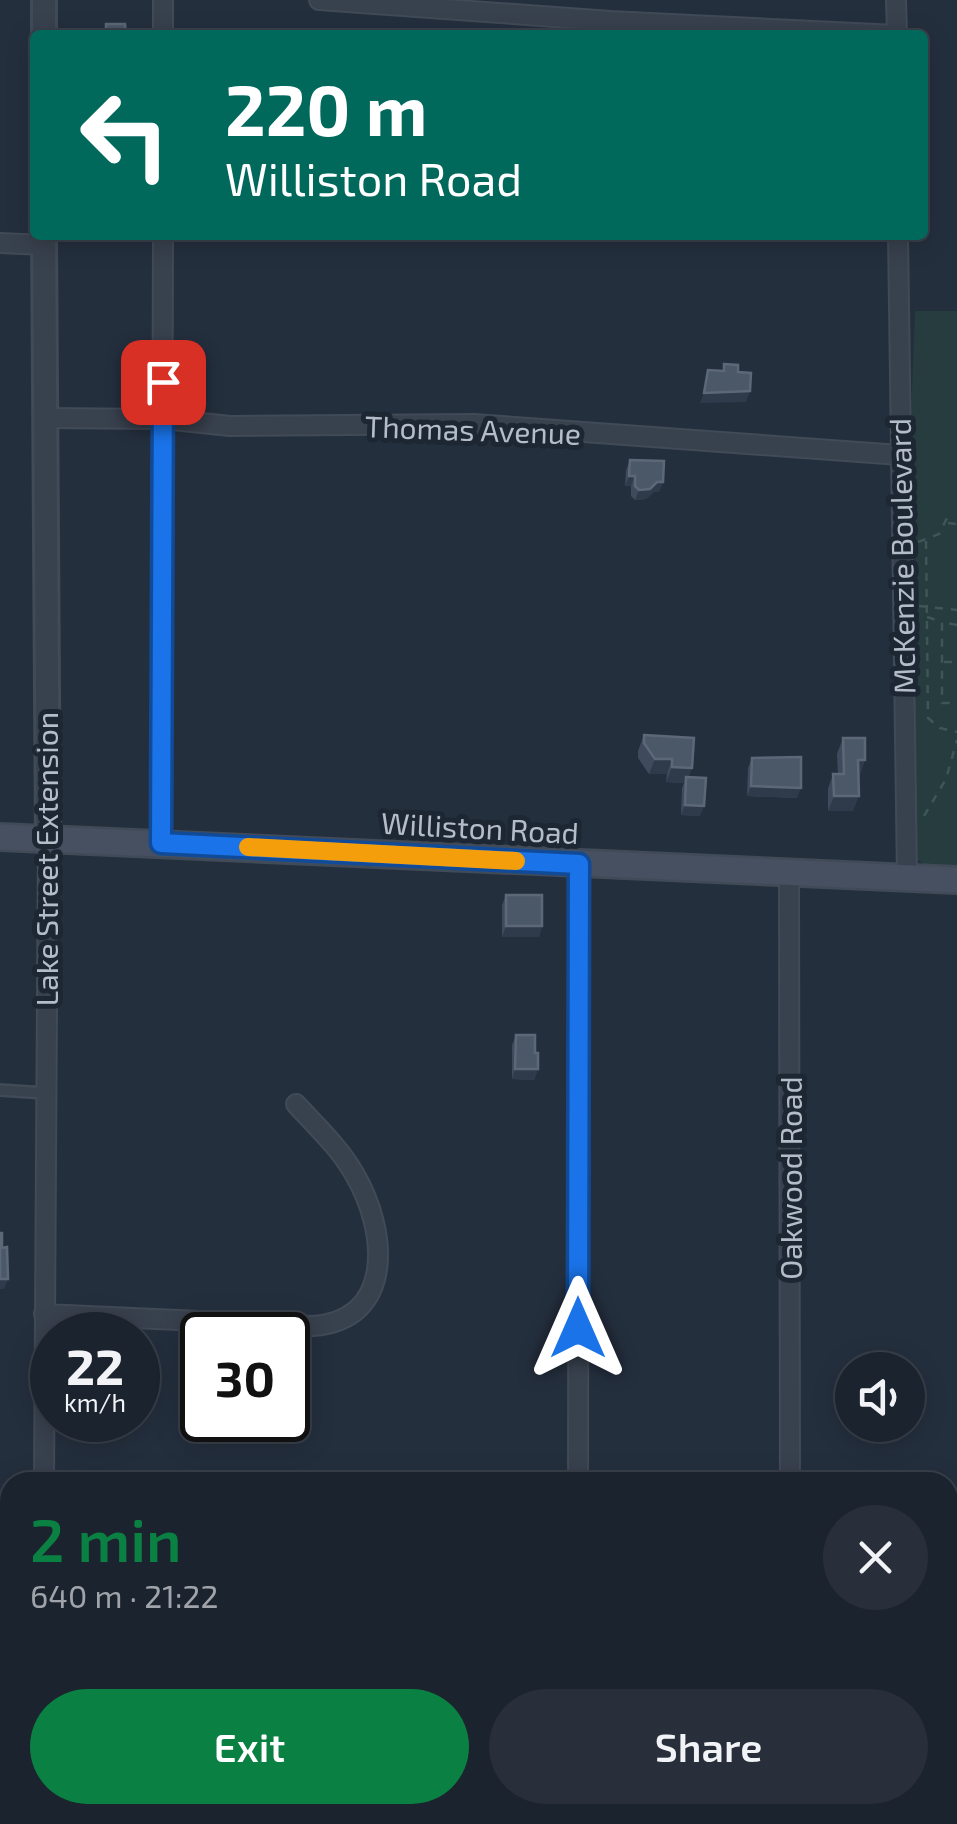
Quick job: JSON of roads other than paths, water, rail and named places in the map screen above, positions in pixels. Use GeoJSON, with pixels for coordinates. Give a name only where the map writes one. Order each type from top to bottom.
{"type":"FeatureCollection","features":[{"type":"Feature","properties":{"kind":"main road","name":"Williston Road"},"geometry":{"type":"LineString","coordinates":[[0,837],[957,880]]}},
{"type":"Feature","properties":{"kind":"street"},"geometry":{"type":"LineString","coordinates":[[44,0],[44,30]]}},
{"type":"Feature","properties":{"kind":"street"},"geometry":{"type":"LineString","coordinates":[[163,0],[163,30]]}},
{"type":"Feature","properties":{"kind":"street"},"geometry":{"type":"LineString","coordinates":[[320,0],[794,30]]}},
{"type":"Feature","properties":{"kind":"street"},"geometry":{"type":"LineString","coordinates":[[896,0],[897,30]]}},
{"type":"Feature","properties":{"kind":"street"},"geometry":{"type":"LineString","coordinates":[[0,243],[44,240]]}},
{"type":"Feature","properties":{"kind":"street","name":"Lake Street Extension"},"geometry":{"type":"LineString","coordinates":[[44,240],[48,838],[44,1312]]}},
{"type":"Feature","properties":{"kind":"street"},"geometry":{"type":"LineString","coordinates":[[161,843],[163,240]]}},
{"type":"Feature","properties":{"kind":"street","name":"McKenzie Boulevard"},"geometry":{"type":"LineString","coordinates":[[898,240],[907,878]]}},
{"type":"Feature","properties":{"kind":"street","name":"Thomas Avenue"},"geometry":{"type":"LineString","coordinates":[[44,418],[163,419],[230,426],[474,424],[900,455]]}},
{"type":"Feature","properties":{"kind":"street"},"geometry":{"type":"LineString","coordinates":[[578,1472],[579,864]]}},
{"type":"Feature","properties":{"kind":"street","name":"Oakwood Road"},"geometry":{"type":"LineString","coordinates":[[790,873],[790,1472]]}},
{"type":"Feature","properties":{"kind":"street"},"geometry":{"type":"LineString","coordinates":[[160,1319],[313,1326],[345,1320],[359,1310],[376,1280],[378,1264],[369,1205],[341,1153],[296,1104]]}},
{"type":"Feature","properties":{"kind":"street","name":"Lake Street Extension"},"geometry":{"type":"LineString","coordinates":[[44,1442],[44,1472]]}},
{"type":"Feature","properties":{"kind":"lane"},"geometry":{"type":"LineString","coordinates":[[0,1090],[44,1092]]}}]}
